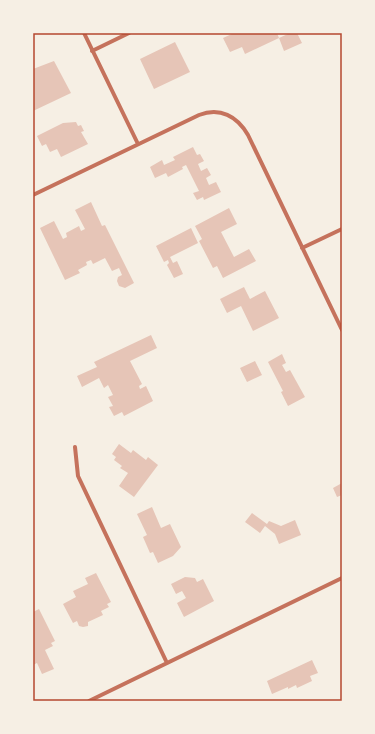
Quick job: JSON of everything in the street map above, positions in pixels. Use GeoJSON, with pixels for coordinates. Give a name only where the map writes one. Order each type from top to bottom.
{"type":"FeatureCollection","features":[{"type":"Feature","properties":{"kind":"street"},"geometry":{"type":"LineString","coordinates":[[84,33],[138,144]]}},
{"type":"Feature","properties":{"kind":"street"},"geometry":{"type":"LineString","coordinates":[[92,51],[129,33]]}},
{"type":"Feature","properties":{"kind":"street"},"geometry":{"type":"LineString","coordinates":[[33,194],[206,113],[224,113],[239,121],[244,127],[342,330]]}},
{"type":"Feature","properties":{"kind":"street"},"geometry":{"type":"LineString","coordinates":[[302,248],[342,229]]}},
{"type":"Feature","properties":{"kind":"street"},"geometry":{"type":"LineString","coordinates":[[75,447],[78,476],[167,663]]}},
{"type":"Feature","properties":{"kind":"street"},"geometry":{"type":"LineString","coordinates":[[89,701],[342,578]]}},
{"type":"Feature","properties":{"kind":"building"},"geometry":{"type":"Polygon","coordinates":[[[234,33],[277,33],[279,38],[245,54],[242,47],[230,52],[223,38],[234,33]]]}},
{"type":"Feature","properties":{"kind":"building"},"geometry":{"type":"Polygon","coordinates":[[[290,33],[297,33],[302,43],[284,51],[279,38],[290,33]]]}},
{"type":"Feature","properties":{"kind":"building"},"geometry":{"type":"Polygon","coordinates":[[[175,42],[190,72],[154,89],[140,59],[175,42]]]}},
{"type":"Feature","properties":{"kind":"building"},"geometry":{"type":"Polygon","coordinates":[[[54,61],[71,93],[33,111],[33,69],[54,61]]]}},
{"type":"Feature","properties":{"kind":"building"},"geometry":{"type":"Polygon","coordinates":[[[76,122],[78,126],[81,125],[84,131],[81,132],[88,144],[61,157],[57,149],[50,152],[46,144],[42,146],[37,136],[63,123],[76,122]]]}},
{"type":"Feature","properties":{"kind":"building"},"geometry":{"type":"Polygon","coordinates":[[[193,147],[197,155],[200,154],[204,161],[198,164],[201,171],[207,168],[211,175],[206,178],[209,185],[216,182],[221,192],[204,200],[203,197],[197,200],[193,193],[199,191],[186,165],[182,167],[183,169],[168,177],[166,173],[155,178],[150,167],[162,160],[164,165],[175,160],[173,157],[193,147]]]}},
{"type":"Feature","properties":{"kind":"building"},"geometry":{"type":"Polygon","coordinates":[[[91,202],[102,226],[105,225],[134,283],[125,288],[119,286],[117,281],[118,277],[122,275],[119,268],[112,271],[105,258],[93,264],[91,260],[86,262],[87,265],[78,270],[80,273],[65,280],[40,228],[54,221],[63,239],[67,237],[66,233],[79,226],[81,231],[85,229],[75,210],[91,202]]]}},
{"type":"Feature","properties":{"kind":"building"},"geometry":{"type":"Polygon","coordinates":[[[229,208],[237,224],[221,232],[234,257],[249,249],[256,261],[223,278],[217,266],[213,268],[199,241],[202,239],[195,226],[229,208]]]}},
{"type":"Feature","properties":{"kind":"building"},"geometry":{"type":"Polygon","coordinates":[[[191,228],[198,243],[170,257],[173,263],[177,261],[183,274],[174,278],[167,265],[169,263],[168,260],[164,262],[156,246],[191,228]]]}},
{"type":"Feature","properties":{"kind":"building"},"geometry":{"type":"Polygon","coordinates":[[[244,287],[250,299],[265,291],[279,318],[253,331],[241,306],[227,313],[220,299],[244,287]]]}},
{"type":"Feature","properties":{"kind":"building"},"geometry":{"type":"Polygon","coordinates":[[[151,335],[157,348],[130,361],[142,384],[139,386],[140,389],[146,386],[153,401],[124,416],[122,412],[114,416],[109,407],[113,406],[108,397],[113,395],[108,385],[104,388],[99,378],[82,387],[77,376],[97,367],[94,362],[151,335]]]}},
{"type":"Feature","properties":{"kind":"building"},"geometry":{"type":"Polygon","coordinates":[[[282,354],[286,363],[282,365],[286,372],[290,370],[305,397],[288,406],[281,392],[283,391],[268,362],[282,354]]]}},
{"type":"Feature","properties":{"kind":"building"},"geometry":{"type":"Polygon","coordinates":[[[255,361],[262,375],[247,382],[240,368],[255,361]]]}},
{"type":"Feature","properties":{"kind":"building"},"geometry":{"type":"Polygon","coordinates":[[[119,444],[131,453],[133,450],[146,460],[148,457],[158,465],[134,497],[119,486],[128,473],[120,468],[122,466],[114,460],[116,457],[112,454],[119,444]]]}},
{"type":"Feature","properties":{"kind":"building"},"geometry":{"type":"Polygon","coordinates":[[[342,483],[342,495],[337,497],[333,488],[342,483]]]}},
{"type":"Feature","properties":{"kind":"building"},"geometry":{"type":"Polygon","coordinates":[[[152,507],[161,528],[170,524],[181,547],[173,556],[158,563],[153,552],[150,553],[143,537],[147,535],[137,514],[152,507]]]}},
{"type":"Feature","properties":{"kind":"building"},"geometry":{"type":"Polygon","coordinates":[[[252,513],[267,524],[269,521],[281,526],[295,520],[301,535],[279,544],[275,534],[265,526],[260,533],[245,522],[252,513]]]}},
{"type":"Feature","properties":{"kind":"building"},"geometry":{"type":"Polygon","coordinates":[[[96,573],[111,602],[107,604],[109,607],[101,611],[103,615],[88,622],[88,626],[79,626],[77,621],[73,623],[63,604],[76,597],[73,591],[88,584],[85,578],[96,573]]]}},
{"type":"Feature","properties":{"kind":"building"},"geometry":{"type":"Polygon","coordinates":[[[185,577],[195,578],[197,582],[203,579],[214,601],[184,617],[177,603],[186,598],[182,591],[176,594],[171,584],[185,577]]]}},
{"type":"Feature","properties":{"kind":"building"},"geometry":{"type":"Polygon","coordinates":[[[39,609],[55,641],[51,643],[53,646],[45,650],[54,669],[42,674],[37,663],[33,665],[33,612],[39,609]]]}},
{"type":"Feature","properties":{"kind":"building"},"geometry":{"type":"Polygon","coordinates":[[[312,660],[318,673],[310,676],[312,681],[297,688],[296,685],[272,694],[267,681],[312,660]]]}}]}
